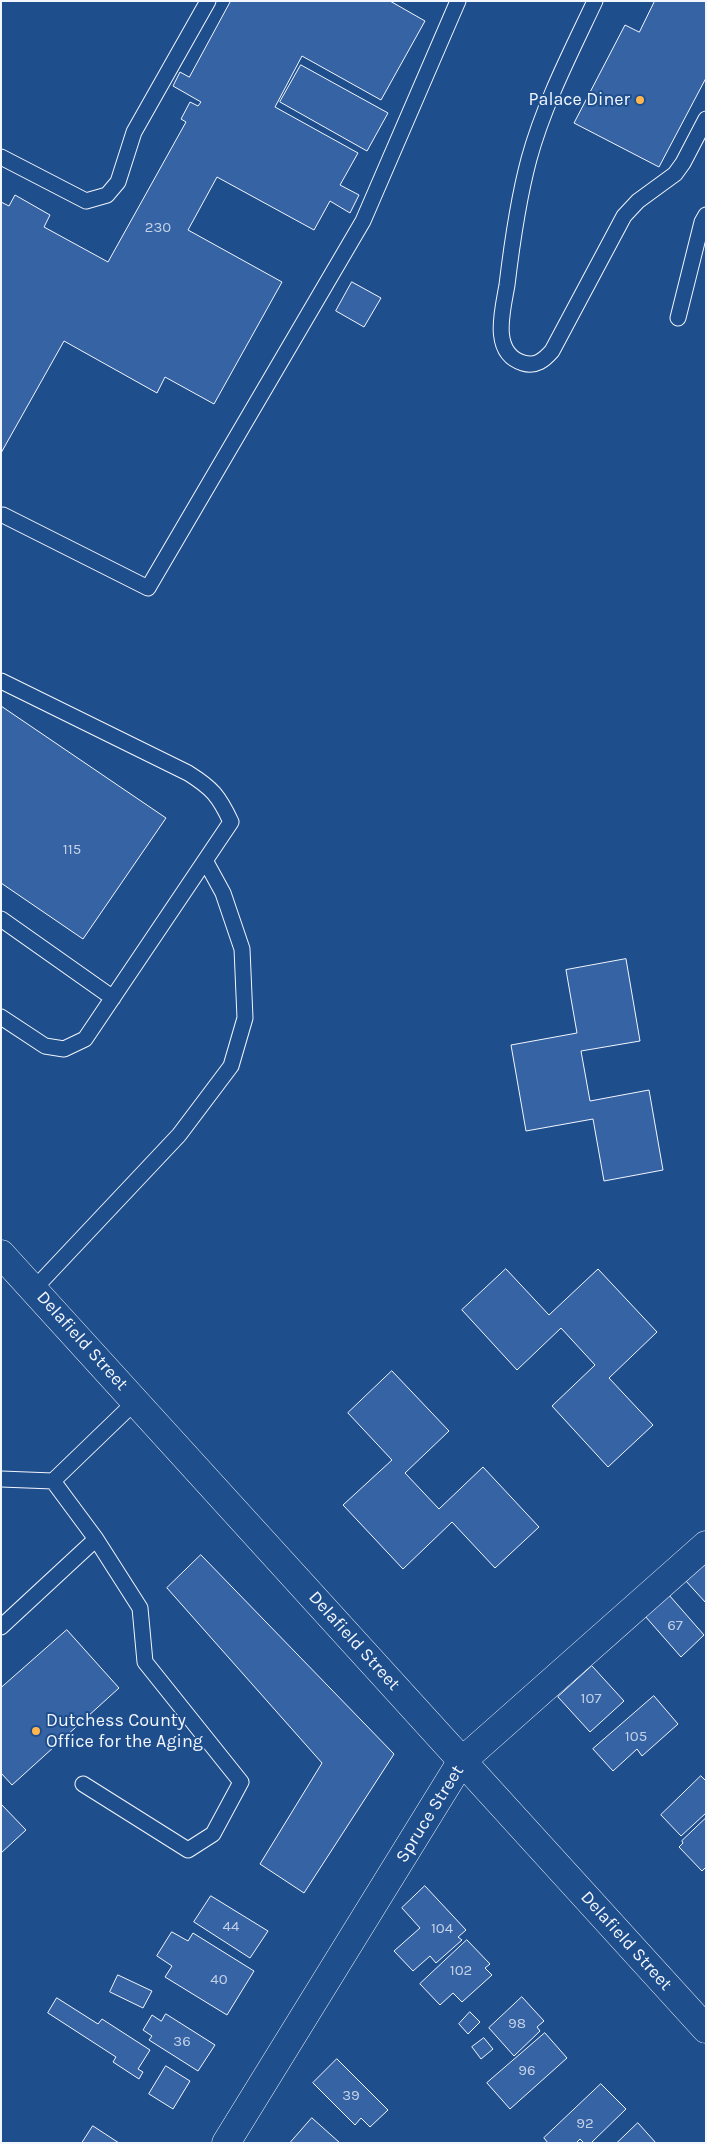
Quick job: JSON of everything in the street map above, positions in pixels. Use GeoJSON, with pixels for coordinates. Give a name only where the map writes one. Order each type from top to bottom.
{"type":"FeatureCollection","features":[{"type":"Feature","properties":{"kind":"street","name":"Delafield Street"},"geometry":{"type":"LineString","coordinates":[[1,1254],[461,1762],[706,2029]]}},
{"type":"Feature","properties":{"kind":"street","name":"Spruce Street"},"geometry":{"type":"LineString","coordinates":[[226,2143],[461,1762],[706,1545]]}},
{"type":"Feature","properties":{"kind":"lane"},"geometry":{"type":"LineString","coordinates":[[1,157],[86,201],[107,195],[118,182],[134,132],[208,1]]}},
{"type":"Feature","properties":{"kind":"lane"},"geometry":{"type":"LineString","coordinates":[[3,515],[148,588],[363,221],[458,1]]}},
{"type":"Feature","properties":{"kind":"lane"},"geometry":{"type":"LineString","coordinates":[[595,1],[551,99],[529,157],[516,215],[500,334],[511,356],[522,363],[533,364],[544,360],[552,351],[624,216],[638,201],[675,174],[683,163],[706,119]]}},
{"type":"Feature","properties":{"kind":"lane"},"geometry":{"type":"LineString","coordinates":[[678,318],[702,222],[706,215]]}},
{"type":"Feature","properties":{"kind":"lane"},"geometry":{"type":"LineString","coordinates":[[1,681],[188,773],[204,783],[220,798],[231,822],[206,862],[85,1039],[64,1049],[45,1046],[1,1016]]}},
{"type":"Feature","properties":{"kind":"lane"},"geometry":{"type":"LineString","coordinates":[[34,1289],[179,1135],[231,1066],[245,1018],[242,949],[223,893],[206,862]]}},
{"type":"Feature","properties":{"kind":"lane"},"geometry":{"type":"LineString","coordinates":[[1,919],[113,998]]}},
{"type":"Feature","properties":{"kind":"lane"},"geometry":{"type":"LineString","coordinates":[[1,1479],[53,1481],[136,1401]]}},
{"type":"Feature","properties":{"kind":"lane"},"geometry":{"type":"LineString","coordinates":[[53,1481],[96,1539],[140,1608],[145,1662],[241,1782],[214,1834],[188,1850],[82,1784]]}},
{"type":"Feature","properties":{"kind":"lane"},"geometry":{"type":"LineString","coordinates":[[1,1627],[96,1539]]}},
{"type":"Feature","properties":{"kind":"building"},"geometry":{"type":"Polygon","coordinates":[[[231,1],[390,1],[425,21],[381,100],[302,56],[275,107],[358,153],[340,185],[359,195],[350,213],[330,201],[314,230],[217,177],[188,230],[282,282],[214,404],[165,377],[157,393],[64,341],[1,453],[1,202],[9,206],[15,195],[50,215],[44,227],[108,262],[186,122],[181,119],[190,102],[198,106],[201,102],[173,86],[180,72],[189,77],[231,1]]]}},
{"type":"Feature","properties":{"kind":"building","name":"Palace Diner"},"geometry":{"type":"Polygon","coordinates":[[[655,1],[706,1],[706,78],[659,167],[574,123],[625,25],[639,32],[655,1]]]}},
{"type":"Feature","properties":{"kind":"building"},"geometry":{"type":"Polygon","coordinates":[[[301,65],[388,113],[367,151],[280,102],[301,65]]]}},
{"type":"Feature","properties":{"kind":"building"},"geometry":{"type":"Polygon","coordinates":[[[352,282],[381,298],[364,327],[336,311],[352,282]]]}},
{"type":"Feature","properties":{"kind":"building"},"geometry":{"type":"Polygon","coordinates":[[[1,706],[166,818],[83,939],[1,883],[1,706]]]}},
{"type":"Feature","properties":{"kind":"building"},"geometry":{"type":"Polygon","coordinates":[[[626,959],[640,1041],[581,1051],[590,1101],[649,1090],[663,1170],[604,1181],[593,1119],[526,1131],[511,1045],[577,1033],[566,970],[626,959]]]}},
{"type":"Feature","properties":{"kind":"building"},"geometry":{"type":"Polygon","coordinates":[[[506,1269],[549,1315],[598,1269],[657,1332],[609,1378],[653,1425],[608,1467],[552,1406],[595,1365],[561,1328],[517,1370],[462,1310],[506,1269]]]}},
{"type":"Feature","properties":{"kind":"building"},"geometry":{"type":"Polygon","coordinates":[[[392,1371],[449,1431],[405,1473],[439,1509],[483,1467],[539,1527],[495,1568],[452,1522],[403,1569],[343,1505],[392,1460],[348,1413],[392,1371]]]}},
{"type":"Feature","properties":{"kind":"building"},"geometry":{"type":"Polygon","coordinates":[[[201,1555],[394,1754],[304,1893],[260,1864],[322,1763],[167,1588],[201,1555]]]}},
{"type":"Feature","properties":{"kind":"building"},"geometry":{"type":"Polygon","coordinates":[[[706,1560],[706,1603],[685,1580],[706,1560]]]}},
{"type":"Feature","properties":{"kind":"building"},"geometry":{"type":"Polygon","coordinates":[[[669,1595],[704,1635],[681,1657],[645,1616],[669,1595]]]}},
{"type":"Feature","properties":{"kind":"building","name":"Dutchess County Office for the Aging"},"geometry":{"type":"Polygon","coordinates":[[[67,1630],[119,1688],[12,1785],[1,1773],[1,1688],[67,1630]]]}},
{"type":"Feature","properties":{"kind":"building"},"geometry":{"type":"Polygon","coordinates":[[[592,1666],[624,1701],[590,1732],[558,1697],[592,1666]]]}},
{"type":"Feature","properties":{"kind":"building"},"geometry":{"type":"Polygon","coordinates":[[[654,1696],[678,1724],[642,1756],[637,1749],[613,1771],[593,1749],[654,1696]]]}},
{"type":"Feature","properties":{"kind":"building"},"geometry":{"type":"Polygon","coordinates":[[[701,1776],[706,1781],[706,1813],[681,1836],[661,1815],[701,1776]]]}},
{"type":"Feature","properties":{"kind":"building"},"geometry":{"type":"Polygon","coordinates":[[[1,1804],[26,1830],[1,1853],[1,1804]]]}},
{"type":"Feature","properties":{"kind":"building"},"geometry":{"type":"Polygon","coordinates":[[[706,1818],[706,1867],[702,1871],[679,1847],[683,1843],[682,1841],[706,1818]]]}},
{"type":"Feature","properties":{"kind":"building"},"geometry":{"type":"Polygon","coordinates":[[[425,1886],[466,1930],[458,1937],[462,1940],[436,1963],[430,1956],[413,1971],[394,1951],[420,1928],[402,1908],[425,1886]]]}},
{"type":"Feature","properties":{"kind":"building"},"geometry":{"type":"Polygon","coordinates":[[[211,1896],[268,1931],[250,1958],[194,1922],[211,1896]]]}},
{"type":"Feature","properties":{"kind":"building"},"geometry":{"type":"Polygon","coordinates":[[[172,1932],[188,1941],[193,1933],[254,1971],[227,2015],[165,1977],[172,1966],[157,1956],[172,1932]]]}},
{"type":"Feature","properties":{"kind":"building"},"geometry":{"type":"Polygon","coordinates":[[[467,1940],[490,1964],[485,1968],[492,1975],[462,2002],[453,1993],[440,2005],[420,1984],[467,1940]]]}},
{"type":"Feature","properties":{"kind":"building"},"geometry":{"type":"Polygon","coordinates":[[[118,1975],[152,1991],[143,2008],[110,1992],[118,1975]]]}},
{"type":"Feature","properties":{"kind":"building"},"geometry":{"type":"Polygon","coordinates":[[[522,1997],[544,2021],[537,2027],[540,2031],[514,2056],[489,2028],[522,1997]]]}},
{"type":"Feature","properties":{"kind":"building"},"geometry":{"type":"Polygon","coordinates":[[[57,1998],[98,2024],[102,2019],[150,2050],[138,2069],[143,2072],[139,2079],[113,2062],[116,2057],[48,2013],[57,1998]]]}},
{"type":"Feature","properties":{"kind":"building"},"geometry":{"type":"Polygon","coordinates":[[[470,2012],[480,2022],[468,2034],[459,2024],[470,2012]]]}},
{"type":"Feature","properties":{"kind":"building"},"geometry":{"type":"Polygon","coordinates":[[[166,2014],[215,2045],[198,2071],[149,2040],[152,2036],[143,2030],[152,2015],[161,2021],[166,2014]]]}},
{"type":"Feature","properties":{"kind":"building"},"geometry":{"type":"Polygon","coordinates":[[[545,2033],[567,2058],[510,2109],[487,2083],[545,2033]]]}},
{"type":"Feature","properties":{"kind":"building"},"geometry":{"type":"Polygon","coordinates":[[[484,2038],[493,2049],[481,2059],[472,2047],[484,2038]]]}},
{"type":"Feature","properties":{"kind":"building"},"geometry":{"type":"Polygon","coordinates":[[[337,2059],[388,2110],[370,2127],[361,2118],[355,2125],[313,2083],[337,2059]]]}},
{"type":"Feature","properties":{"kind":"building"},"geometry":{"type":"Polygon","coordinates":[[[166,2066],[190,2081],[173,2109],[149,2094],[166,2066]]]}},
{"type":"Feature","properties":{"kind":"building"},"geometry":{"type":"Polygon","coordinates":[[[601,2084],[626,2109],[591,2143],[584,2143],[580,2139],[576,2143],[548,2143],[544,2138],[601,2084]]]}},
{"type":"Feature","properties":{"kind":"building"},"geometry":{"type":"Polygon","coordinates":[[[312,2118],[340,2143],[290,2143],[312,2118]]]}},
{"type":"Feature","properties":{"kind":"building"},"geometry":{"type":"Polygon","coordinates":[[[638,2123],[656,2143],[617,2143],[638,2123]]]}},
{"type":"Feature","properties":{"kind":"building"},"geometry":{"type":"Polygon","coordinates":[[[93,2126],[119,2143],[82,2143],[93,2126]]]}},
{"type":"Feature","properties":{"kind":"place","name":"Palace Diner"},"geometry":{"type":"Point","coordinates":[640,100]}},
{"type":"Feature","properties":{"kind":"place","name":"Dutchess County Office for the Aging"},"geometry":{"type":"Point","coordinates":[36,1731]}}]}
